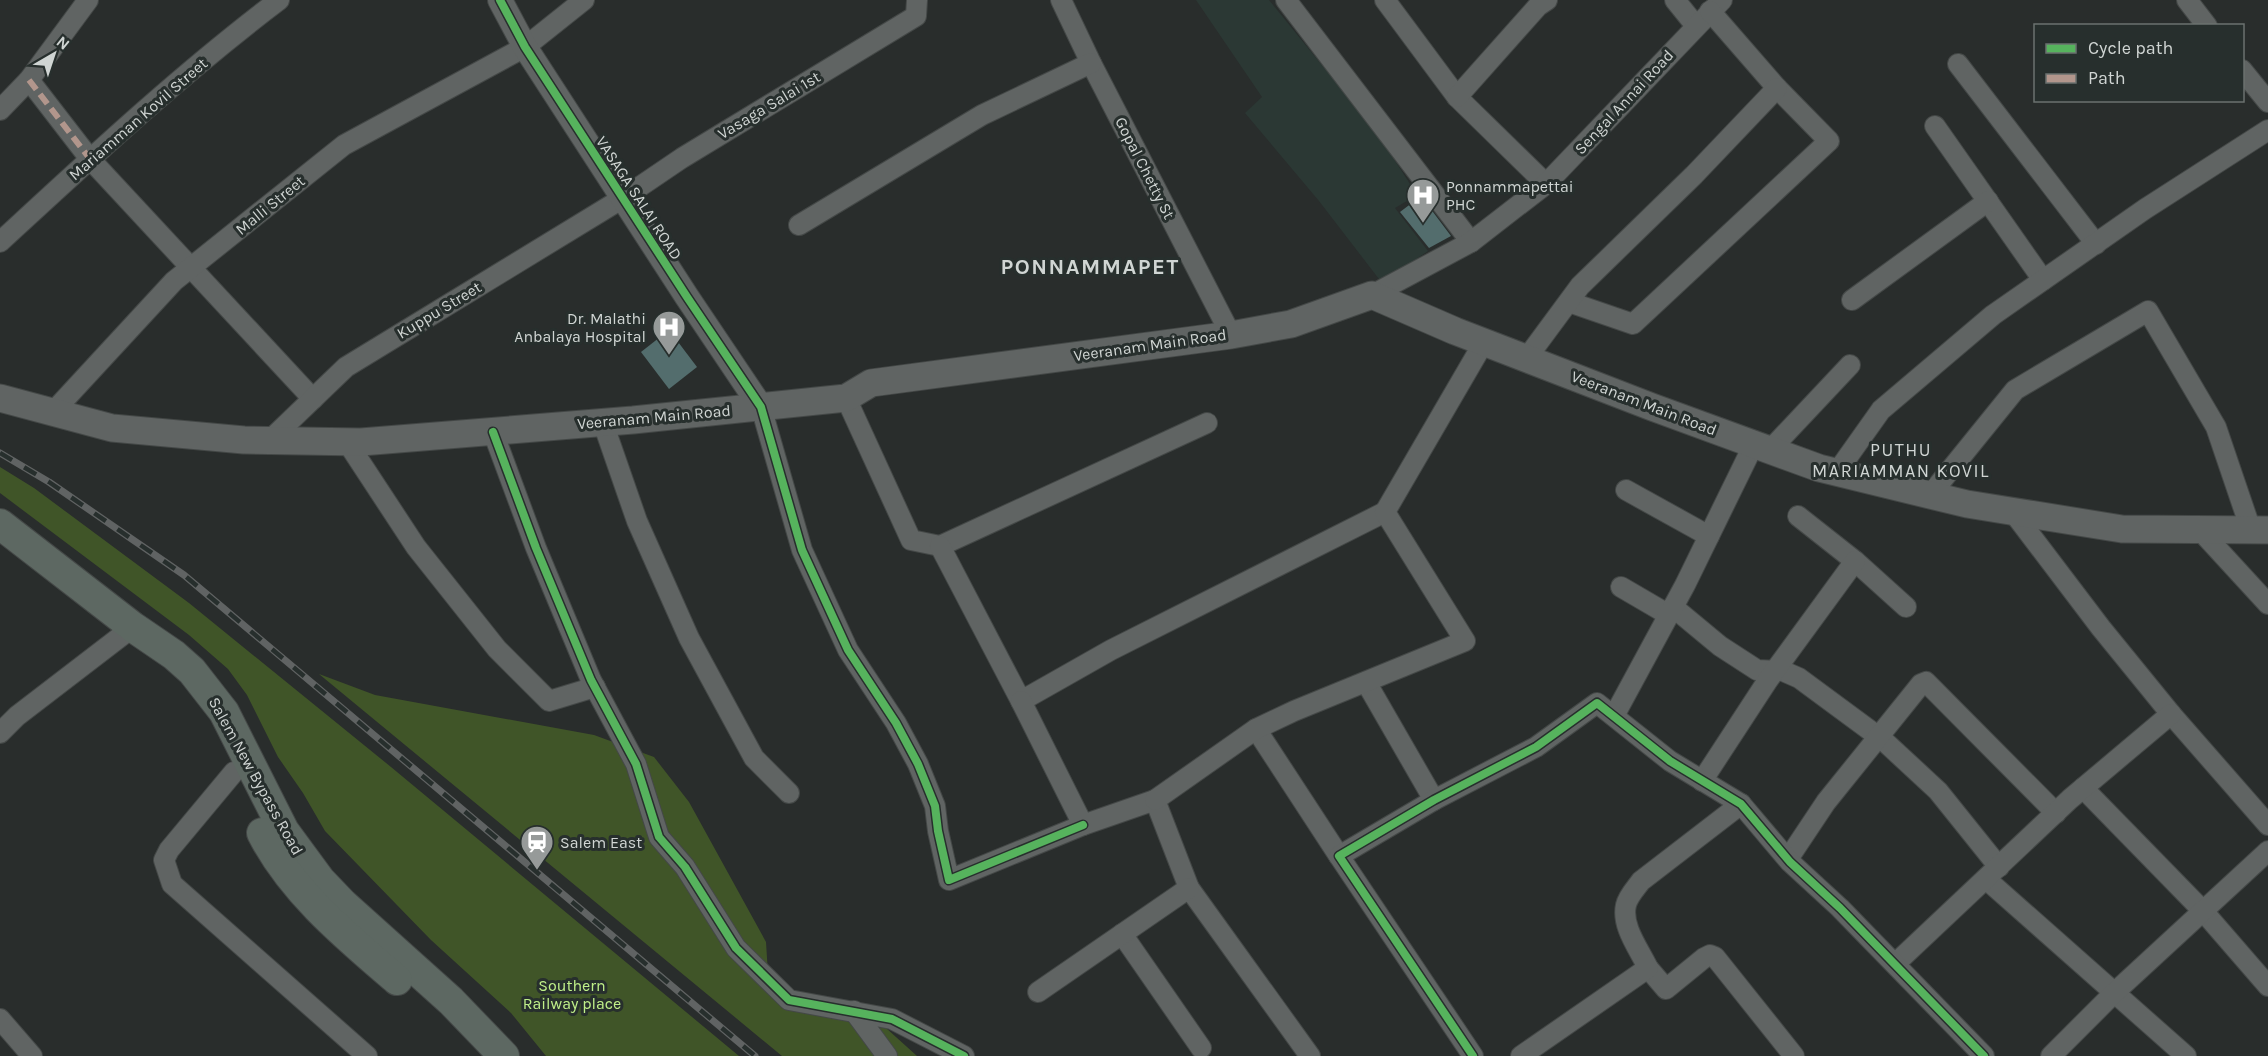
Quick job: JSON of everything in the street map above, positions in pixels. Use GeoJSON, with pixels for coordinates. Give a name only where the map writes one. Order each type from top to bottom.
{"type":"FeatureCollection","features":[{"type":"Feature","properties":{"kind":"main road","name":"Veeranam Main Road"},"geometry":{"type":"LineString","coordinates":[[0,398],[112,428],[269,441],[347,442],[493,432],[846,398],[871,383],[1292,324],[1372,295],[1484,342],[1819,468],[2013,512],[2122,529],[2259,530]]}},
{"type":"Feature","properties":{"kind":"main road","name":"Salem New Bypass Road"},"geometry":{"type":"LineString","coordinates":[[0,524],[192,671],[228,720],[284,831],[320,880],[343,904],[451,1001],[504,1056]]}},
{"type":"Feature","properties":{"kind":"main road","name":"Salem New Bypass Road"},"geometry":{"type":"LineString","coordinates":[[133,627],[206,714],[266,842],[284,868],[315,905],[358,946],[428,1006],[478,1056]]}},
{"type":"Feature","properties":{"kind":"street"},"geometry":{"type":"LineString","coordinates":[[0,110],[29,80],[88,0]]}},
{"type":"Feature","properties":{"kind":"street","name":"Mariamman Kovil Street"},"geometry":{"type":"LineString","coordinates":[[0,242],[90,159],[246,25],[279,0]]}},
{"type":"Feature","properties":{"kind":"street","name":"VASAGA SALAI ROAD"},"geometry":{"type":"LineString","coordinates":[[500,0],[525,47],[761,407]]}},
{"type":"Feature","properties":{"kind":"street","name":"Malli Street"},"geometry":{"type":"LineString","coordinates":[[53,412],[174,281],[344,145],[525,47],[584,0]]}},
{"type":"Feature","properties":{"kind":"street","name":"Gopal Chetty St"},"geometry":{"type":"LineString","coordinates":[[1061,0],[1091,63],[1231,334]]}},
{"type":"Feature","properties":{"kind":"street"},"geometry":{"type":"LineString","coordinates":[[1286,0],[1471,242]]}},
{"type":"Feature","properties":{"kind":"street"},"geometry":{"type":"LineString","coordinates":[[1385,0],[1457,97],[1546,184]]}},
{"type":"Feature","properties":{"kind":"street"},"geometry":{"type":"LineString","coordinates":[[1675,0],[1696,26]]}},
{"type":"Feature","properties":{"kind":"street"},"geometry":{"type":"LineString","coordinates":[[2187,0],[2205,24]]}},
{"type":"Feature","properties":{"kind":"street"},"geometry":{"type":"LineString","coordinates":[[1457,97],[1534,4]]}},
{"type":"Feature","properties":{"kind":"street"},"geometry":{"type":"LineString","coordinates":[[1569,302],[1633,324],[1829,141],[1777,88],[1716,6]]}},
{"type":"Feature","properties":{"kind":"street","name":"Sengal Annai Road"},"geometry":{"type":"LineString","coordinates":[[1372,295],[1471,242],[1546,184],[1716,6]]}},
{"type":"Feature","properties":{"kind":"street","name":"Vasaga Salai 1st"},"geometry":{"type":"LineString","coordinates":[[623,198],[916,8]]}},
{"type":"Feature","properties":{"kind":"street"},"geometry":{"type":"LineString","coordinates":[[798,225],[982,115],[1091,63]]}},
{"type":"Feature","properties":{"kind":"street"},"geometry":{"type":"LineString","coordinates":[[1958,64],[2096,244]]}},
{"type":"Feature","properties":{"kind":"street"},"geometry":{"type":"LineString","coordinates":[[2244,72],[2268,102]]}},
{"type":"Feature","properties":{"kind":"street"},"geometry":{"type":"LineString","coordinates":[[29,80],[90,159],[313,399]]}},
{"type":"Feature","properties":{"kind":"street"},"geometry":{"type":"LineString","coordinates":[[1526,358],[1580,286],[1694,175],[1777,88]]}},
{"type":"Feature","properties":{"kind":"street"},"geometry":{"type":"LineString","coordinates":[[1935,126],[2043,280]]}},
{"type":"Feature","properties":{"kind":"street"},"geometry":{"type":"LineString","coordinates":[[1837,472],[1881,410],[1993,315],[2268,130]]}},
{"type":"Feature","properties":{"kind":"street","name":"Kuppu Street"},"geometry":{"type":"LineString","coordinates":[[269,441],[346,367],[623,198]]}},
{"type":"Feature","properties":{"kind":"street"},"geometry":{"type":"LineString","coordinates":[[1852,300],[1988,201]]}},
{"type":"Feature","properties":{"kind":"street"},"geometry":{"type":"LineString","coordinates":[[1930,495],[2015,390],[2148,311],[2216,427],[2259,530]]}},
{"type":"Feature","properties":{"kind":"street"},"geometry":{"type":"LineString","coordinates":[[1021,701],[1111,650],[1385,512],[1484,342]]}},
{"type":"Feature","properties":{"kind":"street"},"geometry":{"type":"LineString","coordinates":[[1614,716],[1709,536],[1762,447],[1850,365]]}},
{"type":"Feature","properties":{"kind":"street"},"geometry":{"type":"LineString","coordinates":[[846,398],[911,540],[940,546],[1207,423]]}},
{"type":"Feature","properties":{"kind":"street"},"geometry":{"type":"LineString","coordinates":[[761,407],[802,550],[848,650],[896,723],[918,764],[935,806],[949,880],[1083,825],[1155,800],[1256,729],[1465,641],[1385,512]]}},
{"type":"Feature","properties":{"kind":"street"},"geometry":{"type":"LineString","coordinates":[[603,423],[637,521],[689,638],[754,758],[789,793]]}},
{"type":"Feature","properties":{"kind":"street"},"geometry":{"type":"LineString","coordinates":[[493,432],[536,548],[595,687],[636,764],[659,837],[685,867],[736,948],[789,1000],[892,1019],[964,1056]]}},
{"type":"Feature","properties":{"kind":"street"},"geometry":{"type":"LineString","coordinates":[[347,442],[416,548],[497,649],[549,701],[595,687]]}},
{"type":"Feature","properties":{"kind":"street"},"geometry":{"type":"LineString","coordinates":[[1626,490],[1709,536]]}},
{"type":"Feature","properties":{"kind":"street"},"geometry":{"type":"LineString","coordinates":[[2013,512],[2101,628],[2171,714],[2268,825]]}},
{"type":"Feature","properties":{"kind":"street"},"geometry":{"type":"LineString","coordinates":[[1798,516],[1855,561],[1906,607]]}},
{"type":"Feature","properties":{"kind":"street"},"geometry":{"type":"LineString","coordinates":[[2200,530],[2268,604]]}},
{"type":"Feature","properties":{"kind":"street"},"geometry":{"type":"LineString","coordinates":[[940,546],[1083,825]]}},
{"type":"Feature","properties":{"kind":"street"},"geometry":{"type":"LineString","coordinates":[[1702,781],[1774,671],[1855,561]]}},
{"type":"Feature","properties":{"kind":"street"},"geometry":{"type":"LineString","coordinates":[[1621,587],[1671,611],[1757,670],[1783,671],[1799,678],[1878,737],[1938,791],[1992,873],[2114,993],[2186,1056]]}},
{"type":"Feature","properties":{"kind":"street"},"geometry":{"type":"LineString","coordinates":[[0,733],[17,716],[133,627]]}},
{"type":"Feature","properties":{"kind":"street"},"geometry":{"type":"LineString","coordinates":[[1366,682],[1434,800]]}},
{"type":"Feature","properties":{"kind":"street"},"geometry":{"type":"LineString","coordinates":[[1788,859],[1826,802],[1921,684],[1926,682],[2056,813]]}},
{"type":"Feature","properties":{"kind":"street"},"geometry":{"type":"LineString","coordinates":[[1339,856],[1434,800],[1536,747],[1597,703],[1670,761],[1741,804],[1788,859],[1896,963],[1984,1056]]}},
{"type":"Feature","properties":{"kind":"street"},"geometry":{"type":"LineString","coordinates":[[1896,963],[2083,788],[2171,714]]}},
{"type":"Feature","properties":{"kind":"street"},"geometry":{"type":"LineString","coordinates":[[1256,729],[1473,1056]]}},
{"type":"Feature","properties":{"kind":"street"},"geometry":{"type":"LineString","coordinates":[[234,772],[169,850],[164,860],[172,884],[367,1056]]}},
{"type":"Feature","properties":{"kind":"street"},"geometry":{"type":"LineString","coordinates":[[2083,788],[2202,911],[2268,986]]}},
{"type":"Feature","properties":{"kind":"street"},"geometry":{"type":"LineString","coordinates":[[1155,800],[1189,888],[1310,1056]]}},
{"type":"Feature","properties":{"kind":"street"},"geometry":{"type":"LineString","coordinates":[[1741,804],[1641,880],[1626,904],[1625,916],[1628,929],[1648,968],[1666,989],[1704,958],[1710,955],[1714,957],[1794,1056]]}},
{"type":"Feature","properties":{"kind":"street"},"geometry":{"type":"LineString","coordinates":[[2051,1056],[2114,993],[2268,851]]}},
{"type":"Feature","properties":{"kind":"street"},"geometry":{"type":"LineString","coordinates":[[1038,992],[1189,888]]}},
{"type":"Feature","properties":{"kind":"street"},"geometry":{"type":"LineString","coordinates":[[1122,934],[1201,1048]]}},
{"type":"Feature","properties":{"kind":"street"},"geometry":{"type":"LineString","coordinates":[[1521,1056],[1648,968]]}},
{"type":"Feature","properties":{"kind":"street"},"geometry":{"type":"LineString","coordinates":[[854,1011],[887,1056]]}},
{"type":"Feature","properties":{"kind":"street"},"geometry":{"type":"LineString","coordinates":[[0,1019],[32,1056]]}},
{"type":"Feature","properties":{"kind":"shaded area"},"geometry":{"type":"Polygon","coordinates":[[[1196,0],[1269,0],[1378,134],[1417,195],[1395,208],[1428,251],[1382,283],[1319,201],[1245,113],[1262,97],[1196,0]]]}},
{"type":"Feature","properties":{"kind":"green space","name":"Southern Railway place"},"geometry":{"type":"Polygon","coordinates":[[[0,467],[34,488],[189,603],[391,767],[739,1056],[546,1056],[511,1013],[431,940],[325,831],[303,793],[278,757],[247,695],[228,669],[189,635],[0,493],[0,467]]]}},
{"type":"Feature","properties":{"kind":"green space"},"geometry":{"type":"Polygon","coordinates":[[[319,674],[375,695],[594,735],[654,757],[689,802],[766,942],[769,990],[836,1017],[886,1028],[917,1056],[782,1056],[319,674]]]}},
{"type":"Feature","properties":{"kind":"building"},"geometry":{"type":"Polygon","coordinates":[[[1421,196],[1451,236],[1429,248],[1400,212],[1421,196]]]}},
{"type":"Feature","properties":{"kind":"building"},"geometry":{"type":"Polygon","coordinates":[[[669,330],[697,367],[669,389],[641,352],[669,330]]]}},
{"type":"Feature","properties":{"kind":"railway"},"geometry":{"type":"LineString","coordinates":[[0,453],[49,482],[184,575],[755,1056]]}},
{"type":"Feature","properties":{"kind":"marked path"},"geometry":{"type":"LineString","coordinates":[[29,80],[90,159]]}},
{"type":"Feature","properties":{"kind":"cycle path"},"geometry":{"type":"LineString","coordinates":[[500,0],[525,47],[761,407],[802,550],[848,650],[896,723],[918,764],[935,806],[949,880],[1083,825]]}},
{"type":"Feature","properties":{"kind":"cycle path"},"geometry":{"type":"LineString","coordinates":[[493,432],[536,548],[591,680],[636,764],[659,837],[685,867],[736,948],[789,1000],[892,1019],[964,1056]]}},
{"type":"Feature","properties":{"kind":"cycle path"},"geometry":{"type":"LineString","coordinates":[[1473,1056],[1339,856],[1434,800],[1536,747],[1597,703],[1670,761],[1741,804],[1790,862],[1840,908],[1984,1056]]}},
{"type":"Feature","properties":{"kind":"place","name":"Ponnammapettai PHC"},"geometry":{"type":"Point","coordinates":[1423,224]}},
{"type":"Feature","properties":{"kind":"place","name":"Dr. Malathi Anbalaya Hospital"},"geometry":{"type":"Point","coordinates":[669,356]}},
{"type":"Feature","properties":{"kind":"place","name":"Salem East"},"geometry":{"type":"Point","coordinates":[537,871]}},
{"type":"Feature","properties":{"kind":"district","name":"PONNAMMAPET"},"geometry":{"type":"Point","coordinates":[1090,267]}},
{"type":"Feature","properties":{"kind":"district","name":"PUTHU MARIAMMAN KOVIL"},"geometry":{"type":"Point","coordinates":[1901,460]}}]}
